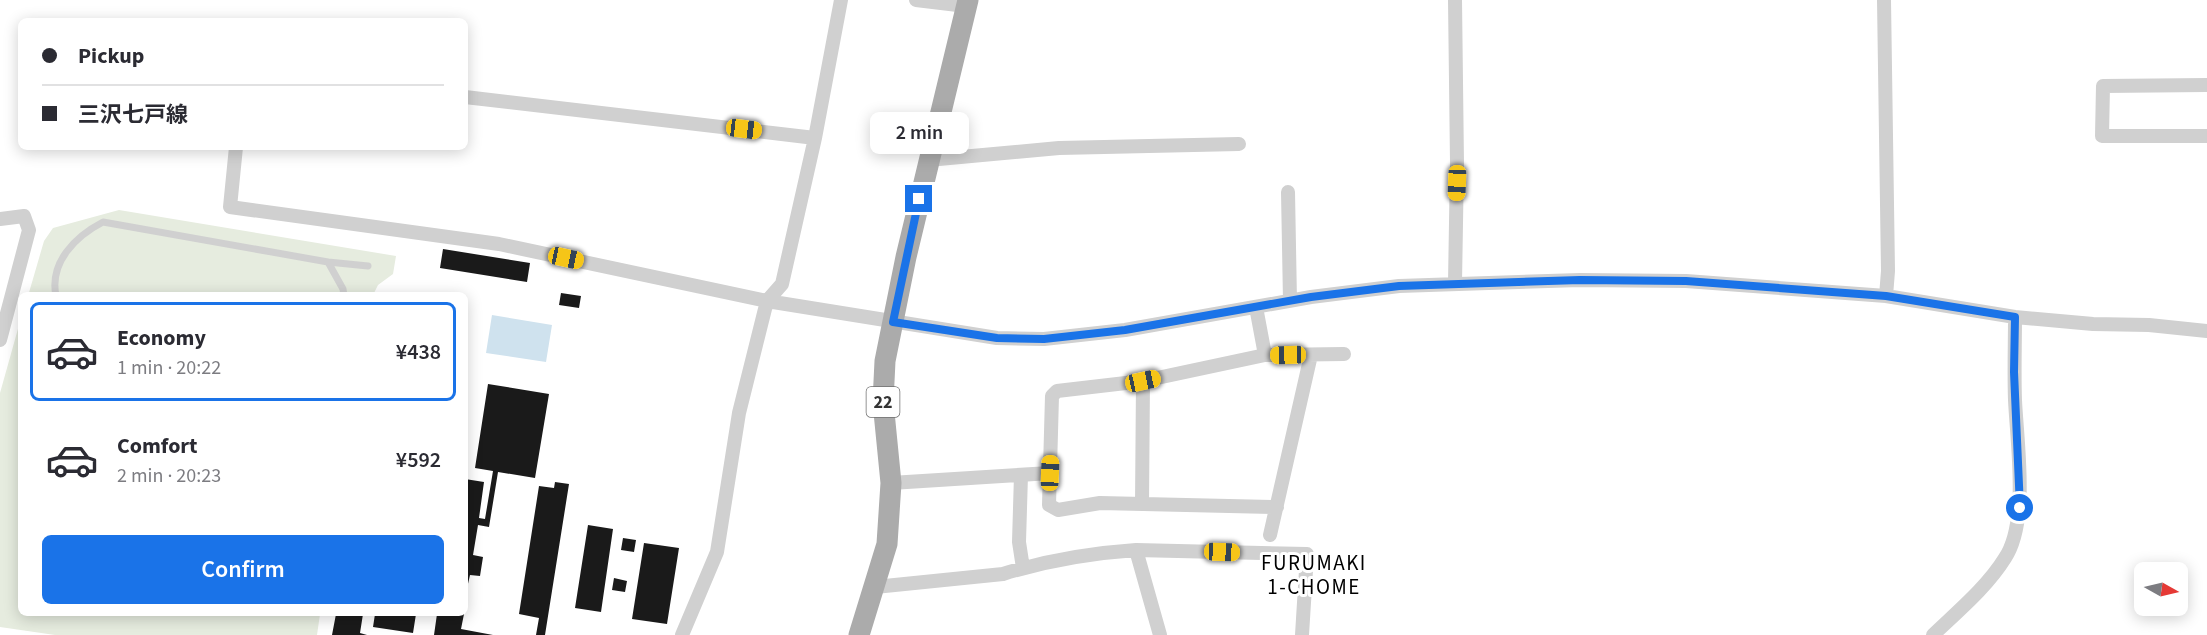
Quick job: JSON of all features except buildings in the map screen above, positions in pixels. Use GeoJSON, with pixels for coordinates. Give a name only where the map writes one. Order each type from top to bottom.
{"type":"FeatureCollection","features":[{"type":"Feature","properties":{"kind":"main road","name":"22"},"geometry":{"type":"LineString","coordinates":[[859,635],[887,544],[891,483],[883,402],[885,361],[928,160],[967,3]]}},
{"type":"Feature","properties":{"kind":"street"},"geometry":{"type":"LineString","coordinates":[[682,635],[717,552],[739,413],[767,301],[782,284],[815,138],[841,0]]}},
{"type":"Feature","properties":{"kind":"street"},"geometry":{"type":"LineString","coordinates":[[916,0],[967,3]]}},
{"type":"Feature","properties":{"kind":"street"},"geometry":{"type":"LineString","coordinates":[[1455,0],[1457,163],[1455,283]]}},
{"type":"Feature","properties":{"kind":"street"},"geometry":{"type":"LineString","coordinates":[[1884,0],[1888,270],[1886,296]]}},
{"type":"Feature","properties":{"kind":"street"},"geometry":{"type":"LineString","coordinates":[[2207,85],[2103,86],[2102,136],[2207,136]]}},
{"type":"Feature","properties":{"kind":"street"},"geometry":{"type":"LineString","coordinates":[[468,97],[815,138]]}},
{"type":"Feature","properties":{"kind":"street"},"geometry":{"type":"LineString","coordinates":[[928,160],[1059,148],[1239,144]]}},
{"type":"Feature","properties":{"kind":"street"},"geometry":{"type":"LineString","coordinates":[[236,150],[231,207],[499,244],[767,301],[997,338],[1044,339],[1125,330],[1290,301],[1399,286],[1455,283],[1686,281],[1886,296],[2015,317],[2093,324],[2150,325],[2207,331]]}},
{"type":"Feature","properties":{"kind":"street"},"geometry":{"type":"LineString","coordinates":[[1288,192],[1290,301]]}},
{"type":"Feature","properties":{"kind":"street"},"geometry":{"type":"LineString","coordinates":[[0,219],[24,216],[29,230],[0,340]]}},
{"type":"Feature","properties":{"kind":"street"},"geometry":{"type":"LineString","coordinates":[[1256,307],[1265,355]]}},
{"type":"Feature","properties":{"kind":"street"},"geometry":{"type":"LineString","coordinates":[[1933,635],[1973,597],[2006,558],[2016,534],[2020,508],[2014,372],[2015,317]]}},
{"type":"Feature","properties":{"kind":"street"},"geometry":{"type":"LineString","coordinates":[[1276,507],[1100,503],[1058,510],[1049,505],[1052,396],[1057,390],[1143,381],[1265,355],[1344,354]]}},
{"type":"Feature","properties":{"kind":"street"},"geometry":{"type":"LineString","coordinates":[[1270,535],[1311,355]]}},
{"type":"Feature","properties":{"kind":"street"},"geometry":{"type":"LineString","coordinates":[[1142,504],[1143,381]]}},
{"type":"Feature","properties":{"kind":"street"},"geometry":{"type":"LineString","coordinates":[[891,483],[1050,473]]}},
{"type":"Feature","properties":{"kind":"street"},"geometry":{"type":"LineString","coordinates":[[1021,474],[1019,542],[1023,568]]}},
{"type":"Feature","properties":{"kind":"street"},"geometry":{"type":"LineString","coordinates":[[1136,550],[1160,635]]}},
{"type":"Feature","properties":{"kind":"street"},"geometry":{"type":"LineString","coordinates":[[875,587],[1003,574],[1023,568],[1111,552],[1136,550],[1307,554],[1302,635]]}},
{"type":"Feature","properties":{"kind":"lane"},"geometry":{"type":"LineString","coordinates":[[56,292],[58,264],[72,243],[87,230],[103,222],[328,262],[368,266]]}},
{"type":"Feature","properties":{"kind":"lane"},"geometry":{"type":"LineString","coordinates":[[328,262],[343,292]]}},
{"type":"Feature","properties":{"kind":"shaded area"},"geometry":{"type":"Polygon","coordinates":[[[119,210],[396,256],[393,274],[378,285],[374,292],[29,292],[44,241],[53,228],[119,210]]]}},
{"type":"Feature","properties":{"kind":"shaded area"},"geometry":{"type":"Polygon","coordinates":[[[18,329],[18,616],[320,616],[317,635],[55,635],[0,627],[0,393],[18,329]]]}},
{"type":"Feature","properties":{"kind":"water"},"geometry":{"type":"Polygon","coordinates":[[[492,315],[552,325],[546,362],[486,353],[492,315]]]}},
{"type":"Feature","properties":{"kind":"district","name":"FURUMAKI 1-CHOME"},"geometry":{"type":"Point","coordinates":[1314,575]}},
{"type":"Feature","properties":{"kind":"route"},"geometry":{"type":"LineString","coordinates":[[919,199],[893,322],[997,338],[1044,339],[1125,330],[1311,297],[1399,286],[1580,280],[1686,281],[1886,296],[2015,317],[2014,372],[2020,508]]}}]}
